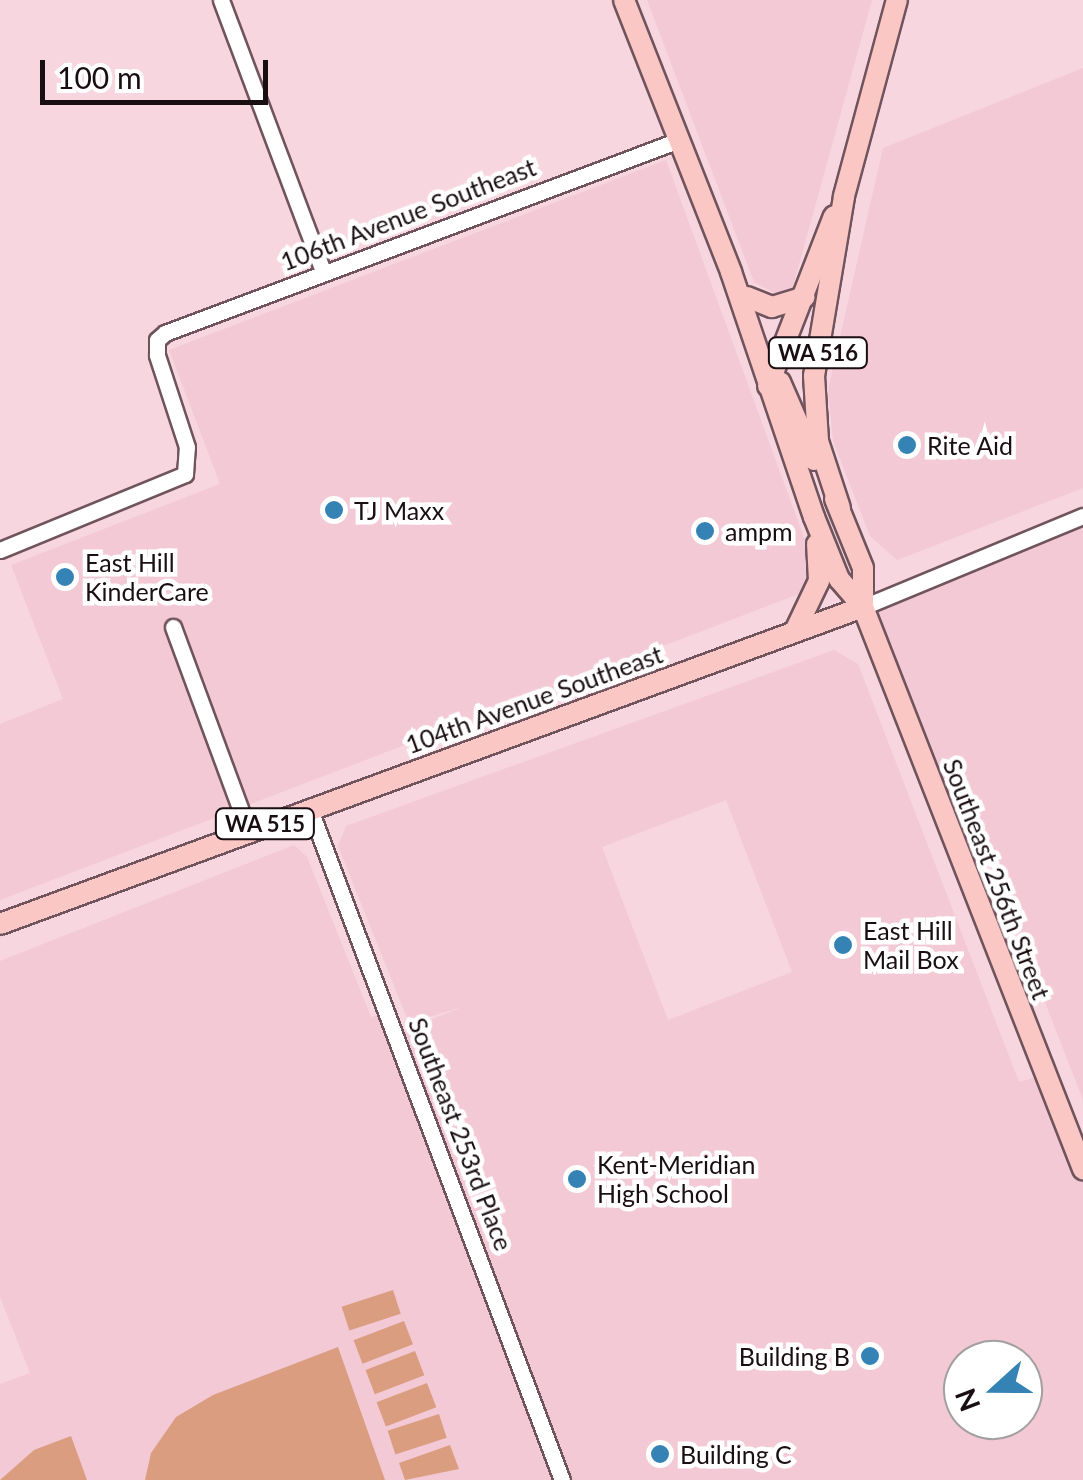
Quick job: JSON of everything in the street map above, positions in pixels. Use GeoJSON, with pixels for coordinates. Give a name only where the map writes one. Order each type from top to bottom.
{"type":"FeatureCollection","features":[{"type":"Feature","properties":{"kind":"main road","name":"Southeast 256th Street"},"geometry":{"type":"LineString","coordinates":[[624,0],[772,378],[840,508],[863,568],[864,607]]}},
{"type":"Feature","properties":{"kind":"main road","name":"WA 516"},"geometry":{"type":"LineString","coordinates":[[840,508],[812,407],[844,196],[897,0]]}},
{"type":"Feature","properties":{"kind":"main road","name":"WA 516"},"geometry":{"type":"LineString","coordinates":[[772,378],[844,196]]}},
{"type":"Feature","properties":{"kind":"main road"},"geometry":{"type":"LineString","coordinates":[[825,318],[818,309],[826,238]]}},
{"type":"Feature","properties":{"kind":"main road","name":"Southeast 256th Street"},"geometry":{"type":"LineString","coordinates":[[731,272],[747,297],[814,517],[839,578],[864,607],[1083,1169]]}},
{"type":"Feature","properties":{"kind":"main road"},"geometry":{"type":"LineString","coordinates":[[747,297],[772,308],[804,297]]}},
{"type":"Feature","properties":{"kind":"main road"},"geometry":{"type":"LineString","coordinates":[[795,632],[819,582],[814,517]]}},
{"type":"Feature","properties":{"kind":"main road","name":"104th Avenue Southeast"},"geometry":{"type":"LineString","coordinates":[[0,924],[309,807],[864,607]]}},
{"type":"Feature","properties":{"kind":"street"},"geometry":{"type":"LineString","coordinates":[[221,0],[323,272]]}},
{"type":"Feature","properties":{"kind":"street","name":"106th Avenue Southeast"},"geometry":{"type":"LineString","coordinates":[[0,550],[185,474],[190,462],[160,372],[157,340],[323,272],[679,140]]}},
{"type":"Feature","properties":{"kind":"street","name":"104th Avenue Southeast"},"geometry":{"type":"LineString","coordinates":[[864,607],[1083,516]]}},
{"type":"Feature","properties":{"kind":"street"},"geometry":{"type":"LineString","coordinates":[[173,627],[248,830]]}},
{"type":"Feature","properties":{"kind":"street","name":"Southeast 253rd Place"},"geometry":{"type":"LineString","coordinates":[[309,807],[562,1480]]}},
{"type":"Feature","properties":{"kind":"shaded area"},"geometry":{"type":"Polygon","coordinates":[[[647,0],[872,0],[792,290],[776,294],[754,282],[647,0]]]}},
{"type":"Feature","properties":{"kind":"shaded area"},"geometry":{"type":"Polygon","coordinates":[[[1083,68],[1083,488],[897,560],[870,536],[833,441],[828,390],[883,148],[1083,68]]]}},
{"type":"Feature","properties":{"kind":"shaded area"},"geometry":{"type":"Polygon","coordinates":[[[666,160],[810,554],[804,592],[0,900],[0,724],[63,699],[11,565],[220,484],[169,350],[666,160]]]}},
{"type":"Feature","properties":{"kind":"shaded area"},"geometry":{"type":"Polygon","coordinates":[[[1083,516],[1083,1100],[969,807],[945,816],[863,607],[1083,516]]]}},
{"type":"Feature","properties":{"kind":"shaded area","name":"Kent-Meridian High School"},"geometry":{"type":"Polygon","coordinates":[[[834,650],[858,664],[1019,1082],[1046,1074],[1083,1168],[1083,1480],[0,1480],[0,1384],[30,1373],[0,1297],[0,961],[294,845],[307,857],[371,1017],[388,1012],[397,1033],[465,1006],[409,1023],[338,846],[346,826],[834,650]],[[726,800],[602,847],[668,1020],[792,972],[726,800]]]}},
{"type":"Feature","properties":{"kind":"shaded area"},"geometry":{"type":"Polygon","coordinates":[[[393,1290],[401,1314],[349,1330],[342,1307],[393,1290]]]}},
{"type":"Feature","properties":{"kind":"shaded area"},"geometry":{"type":"Polygon","coordinates":[[[404,1321],[413,1344],[363,1364],[354,1340],[404,1321]]]}},
{"type":"Feature","properties":{"kind":"shaded area"},"geometry":{"type":"Polygon","coordinates":[[[338,1347],[385,1480],[145,1480],[151,1453],[176,1417],[213,1395],[338,1347]]]}},
{"type":"Feature","properties":{"kind":"shaded area"},"geometry":{"type":"Polygon","coordinates":[[[415,1351],[424,1375],[375,1394],[366,1370],[415,1351]]]}},
{"type":"Feature","properties":{"kind":"shaded area"},"geometry":{"type":"Polygon","coordinates":[[[427,1383],[436,1407],[386,1427],[377,1402],[427,1383]]]}},
{"type":"Feature","properties":{"kind":"shaded area"},"geometry":{"type":"Polygon","coordinates":[[[439,1414],[447,1438],[395,1454],[388,1431],[439,1414]]]}},
{"type":"Feature","properties":{"kind":"shaded area"},"geometry":{"type":"Polygon","coordinates":[[[71,1436],[87,1480],[0,1480],[34,1450],[71,1436]]]}},
{"type":"Feature","properties":{"kind":"shaded area"},"geometry":{"type":"Polygon","coordinates":[[[450,1445],[459,1469],[405,1480],[399,1463],[450,1445]]]}},
{"type":"Feature","properties":{"kind":"place","name":"Rite Aid"},"geometry":{"type":"Point","coordinates":[907,445]}},
{"type":"Feature","properties":{"kind":"place","name":"TJ Maxx"},"geometry":{"type":"Point","coordinates":[334,510]}},
{"type":"Feature","properties":{"kind":"place","name":"ampm"},"geometry":{"type":"Point","coordinates":[705,531]}},
{"type":"Feature","properties":{"kind":"place","name":"East Hill KinderCare"},"geometry":{"type":"Point","coordinates":[65,577]}},
{"type":"Feature","properties":{"kind":"place","name":"East Hill Mail Box"},"geometry":{"type":"Point","coordinates":[843,945]}},
{"type":"Feature","properties":{"kind":"place","name":"Kent-Meridian High School"},"geometry":{"type":"Point","coordinates":[577,1179]}},
{"type":"Feature","properties":{"kind":"place","name":"Building B"},"geometry":{"type":"Point","coordinates":[870,1356]}},
{"type":"Feature","properties":{"kind":"place","name":"Building C"},"geometry":{"type":"Point","coordinates":[660,1454]}}]}
